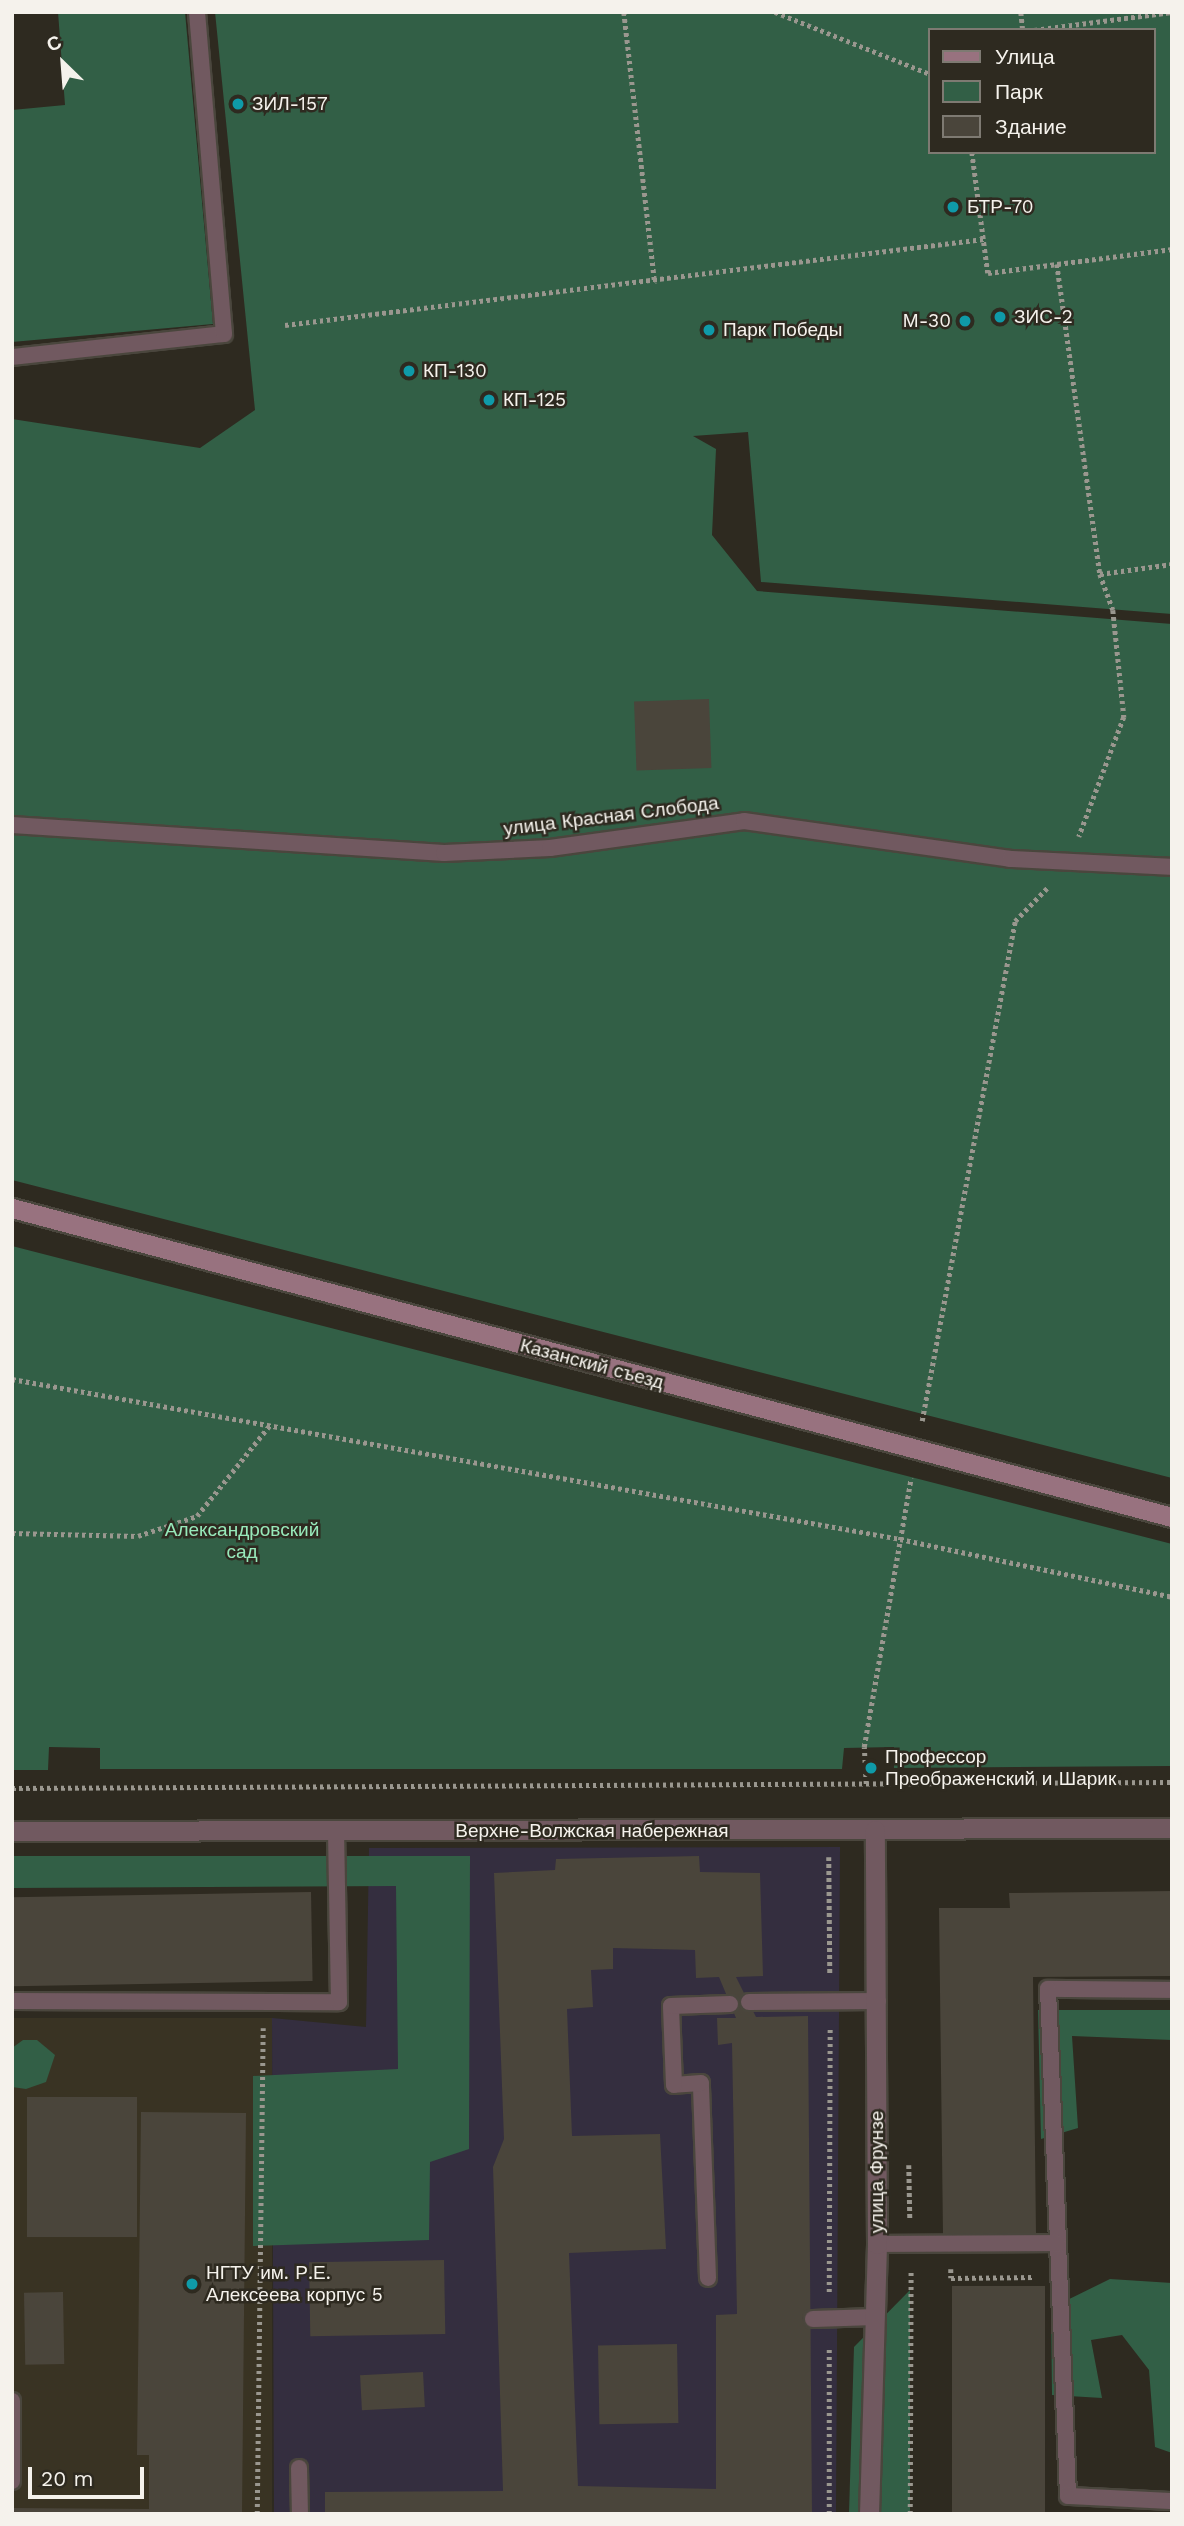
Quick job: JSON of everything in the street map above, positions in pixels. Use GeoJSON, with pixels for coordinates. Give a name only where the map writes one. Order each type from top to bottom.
{"type":"FeatureCollection","features":[{"type":"Feature","properties":{"kind":"main road","name":"Казанский съезд"},"geometry":{"type":"LineString","coordinates":[[12,1208],[1172,1517]]}},
{"type":"Feature","properties":{"kind":"street","name":"Верхне-Волжская набережная"},"geometry":{"type":"LineString","coordinates":[[12,1831],[1172,1828]]}},
{"type":"Feature","properties":{"kind":"street","name":"улица Фрунзе"},"geometry":{"type":"LineString","coordinates":[[869,2514],[877,2244],[876,1830]]}},
{"type":"Feature","properties":{"kind":"lane"},"geometry":{"type":"LineString","coordinates":[[12,357],[225,334],[197,12]]}},
{"type":"Feature","properties":{"kind":"lane","name":"улица Красная Слобода"},"geometry":{"type":"LineString","coordinates":[[12,825],[444,853],[550,848],[744,821],[1070,863],[1172,867]]}},
{"type":"Feature","properties":{"kind":"lane"},"geometry":{"type":"LineString","coordinates":[[12,2001],[339,2002],[336,1831]]}},
{"type":"Feature","properties":{"kind":"lane"},"geometry":{"type":"LineString","coordinates":[[1172,1990],[1048,1989],[1068,2497],[1172,2501]]}},
{"type":"Feature","properties":{"kind":"lane"},"geometry":{"type":"LineString","coordinates":[[749,2002],[878,2001]]}},
{"type":"Feature","properties":{"kind":"lane"},"geometry":{"type":"LineString","coordinates":[[708,2278],[701,2083],[674,2085],[671,2006],[730,2004]]}},
{"type":"Feature","properties":{"kind":"lane"},"geometry":{"type":"LineString","coordinates":[[877,2244],[1058,2243]]}},
{"type":"Feature","properties":{"kind":"lane"},"geometry":{"type":"LineString","coordinates":[[821,2318],[875,2317]]}},
{"type":"Feature","properties":{"kind":"lane"},"geometry":{"type":"LineString","coordinates":[[12,2401],[12,2481]]}},
{"type":"Feature","properties":{"kind":"lane"},"geometry":{"type":"LineString","coordinates":[[299,2468],[300,2514]]}},
{"type":"Feature","properties":{"kind":"path"},"geometry":{"type":"LineString","coordinates":[[624,12],[655,283]]}},
{"type":"Feature","properties":{"kind":"path"},"geometry":{"type":"LineString","coordinates":[[775,12],[928,73]]}},
{"type":"Feature","properties":{"kind":"path"},"geometry":{"type":"LineString","coordinates":[[1048,28],[1172,12]]}},
{"type":"Feature","properties":{"kind":"path"},"geometry":{"type":"LineString","coordinates":[[972,154],[988,273],[1172,249]]}},
{"type":"Feature","properties":{"kind":"path"},"geometry":{"type":"LineString","coordinates":[[285,325],[655,283],[984,239]]}},
{"type":"Feature","properties":{"kind":"path"},"geometry":{"type":"LineString","coordinates":[[924,1411],[1015,921],[1070,863],[1124,717],[1113,610],[1100,574],[1057,264]]}},
{"type":"Feature","properties":{"kind":"path"},"geometry":{"type":"LineString","coordinates":[[1100,574],[1172,564]]}},
{"type":"Feature","properties":{"kind":"path"},"geometry":{"type":"LineString","coordinates":[[12,1379],[901,1539],[1172,1597]]}},
{"type":"Feature","properties":{"kind":"path"},"geometry":{"type":"LineString","coordinates":[[12,1533],[138,1536],[197,1516],[271,1425]]}},
{"type":"Feature","properties":{"kind":"path"},"geometry":{"type":"LineString","coordinates":[[866,1784],[864,1747],[901,1539]]}},
{"type":"Feature","properties":{"kind":"path"},"geometry":{"type":"LineString","coordinates":[[12,1788],[1172,1783]]}},
{"type":"Feature","properties":{"kind":"path"},"geometry":{"type":"LineString","coordinates":[[829,1850],[830,2001],[821,2318],[829,2514]]}},
{"type":"Feature","properties":{"kind":"path"},"geometry":{"type":"LineString","coordinates":[[257,2514],[262,2002]]}},
{"type":"Feature","properties":{"kind":"shaded area"},"geometry":{"type":"Polygon","coordinates":[[[840,1847],[836,2514],[274,2514],[272,2018],[366,2027],[369,1848],[840,1847]]]}},
{"type":"Feature","properties":{"kind":"shaded area"},"geometry":{"type":"Polygon","coordinates":[[[12,2018],[272,2018],[272,2514],[12,2514],[12,2018]]]}},
{"type":"Feature","properties":{"kind":"green space"},"geometry":{"type":"Polygon","coordinates":[[[58,12],[185,12],[213,324],[12,342],[12,110],[65,105],[58,12]]]}},
{"type":"Feature","properties":{"kind":"green space"},"geometry":{"type":"Polygon","coordinates":[[[215,12],[1172,12],[1172,614],[761,582],[748,432],[693,436],[716,449],[712,535],[757,591],[1172,624],[1172,1478],[12,1180],[12,419],[200,448],[255,410],[215,12]]]}},
{"type":"Feature","properties":{"kind":"green space","name":"Александровский сад"},"geometry":{"type":"Polygon","coordinates":[[[12,1246],[1172,1544],[1172,1766],[894,1768],[894,1747],[844,1748],[842,1769],[100,1769],[100,1748],[49,1747],[48,1770],[12,1770],[12,1246]]]}},
{"type":"Feature","properties":{"kind":"green space"},"geometry":{"type":"Polygon","coordinates":[[[12,1856],[470,1856],[469,2149],[430,2162],[429,2240],[253,2246],[253,2076],[398,2069],[396,1886],[12,1888],[12,1856]]]}},
{"type":"Feature","properties":{"kind":"green space"},"geometry":{"type":"Polygon","coordinates":[[[1038,2010],[1172,2010],[1172,2040],[1072,2036],[1078,2128],[1041,2139],[1038,2010]]]}},
{"type":"Feature","properties":{"kind":"green space"},"geometry":{"type":"Polygon","coordinates":[[[23,2040],[37,2040],[55,2055],[46,2082],[26,2089],[12,2087],[12,2048],[23,2040]]]}},
{"type":"Feature","properties":{"kind":"green space"},"geometry":{"type":"Polygon","coordinates":[[[1110,2279],[1172,2283],[1172,2453],[1155,2447],[1149,2370],[1122,2335],[1091,2340],[1102,2398],[1052,2395],[1051,2308],[1110,2279]]]}},
{"type":"Feature","properties":{"kind":"green space"},"geometry":{"type":"Polygon","coordinates":[[[910,2290],[910,2514],[849,2514],[854,2347],[910,2290]]]}},
{"type":"Feature","properties":{"kind":"building"},"geometry":{"type":"Polygon","coordinates":[[[709,699],[711,768],[636,771],[634,702],[709,699]]]}},
{"type":"Feature","properties":{"kind":"building"},"geometry":{"type":"Polygon","coordinates":[[[699,1856],[700,1872],[760,1873],[763,1976],[736,1977],[756,2017],[808,2016],[812,2514],[325,2514],[325,2492],[503,2491],[493,2167],[504,2139],[494,1873],[555,1870],[556,1859],[699,1856]],[[613,1948],[613,1969],[591,1970],[593,2007],[567,2009],[572,2136],[660,2134],[666,2249],[569,2253],[578,2486],[716,2489],[716,2315],[737,2314],[732,2043],[718,2045],[717,2018],[736,2018],[719,1977],[696,1978],[695,1950],[613,1948]]]}},
{"type":"Feature","properties":{"kind":"building"},"geometry":{"type":"Polygon","coordinates":[[[1172,1891],[1172,1976],[1033,1977],[1036,2233],[943,2234],[939,1908],[1010,1908],[1009,1893],[1172,1891]]]}},
{"type":"Feature","properties":{"kind":"building"},"geometry":{"type":"Polygon","coordinates":[[[311,1892],[313,1981],[14,1986],[12,1897],[311,1892]]]}},
{"type":"Feature","properties":{"kind":"building"},"geometry":{"type":"Polygon","coordinates":[[[27,2097],[137,2097],[137,2237],[27,2237],[27,2097]]]}},
{"type":"Feature","properties":{"kind":"building","name":"НГТУ им. Р.Е. Алексеева корпус 5"},"geometry":{"type":"Polygon","coordinates":[[[141,2112],[246,2113],[242,2514],[12,2514],[12,2508],[149,2509],[149,2455],[137,2455],[141,2112]]]}},
{"type":"Feature","properties":{"kind":"building"},"geometry":{"type":"Polygon","coordinates":[[[444,2260],[445,2334],[310,2336],[309,2262],[444,2260]]]}},
{"type":"Feature","properties":{"kind":"building"},"geometry":{"type":"Polygon","coordinates":[[[952,2286],[1045,2286],[1045,2514],[952,2514],[952,2286]]]}},
{"type":"Feature","properties":{"kind":"building"},"geometry":{"type":"Polygon","coordinates":[[[63,2292],[64,2364],[25,2365],[24,2293],[63,2292]]]}},
{"type":"Feature","properties":{"kind":"building"},"geometry":{"type":"Polygon","coordinates":[[[677,2344],[678,2423],[599,2424],[598,2345],[677,2344]]]}},
{"type":"Feature","properties":{"kind":"building"},"geometry":{"type":"Polygon","coordinates":[[[423,2372],[425,2407],[362,2410],[360,2375],[423,2372]]]}},
{"type":"Feature","properties":{"kind":"place","name":"ЗИЛ-157"},"geometry":{"type":"Point","coordinates":[238,104]}},
{"type":"Feature","properties":{"kind":"place","name":"БТР-70"},"geometry":{"type":"Point","coordinates":[953,207]}},
{"type":"Feature","properties":{"kind":"place","name":"ЗИС-2"},"geometry":{"type":"Point","coordinates":[1000,317]}},
{"type":"Feature","properties":{"kind":"place","name":"М-30"},"geometry":{"type":"Point","coordinates":[965,321]}},
{"type":"Feature","properties":{"kind":"place","name":"Парк Победы"},"geometry":{"type":"Point","coordinates":[709,330]}},
{"type":"Feature","properties":{"kind":"place","name":"КП-130"},"geometry":{"type":"Point","coordinates":[409,371]}},
{"type":"Feature","properties":{"kind":"place","name":"КП-125"},"geometry":{"type":"Point","coordinates":[489,400]}},
{"type":"Feature","properties":{"kind":"place","name":"Профессор Преображенский и Шарик"},"geometry":{"type":"Point","coordinates":[871,1768]}},
{"type":"Feature","properties":{"kind":"place","name":"НГТУ им. Р.Е. Алексеева корпус 5"},"geometry":{"type":"Point","coordinates":[192,2284]}}]}
